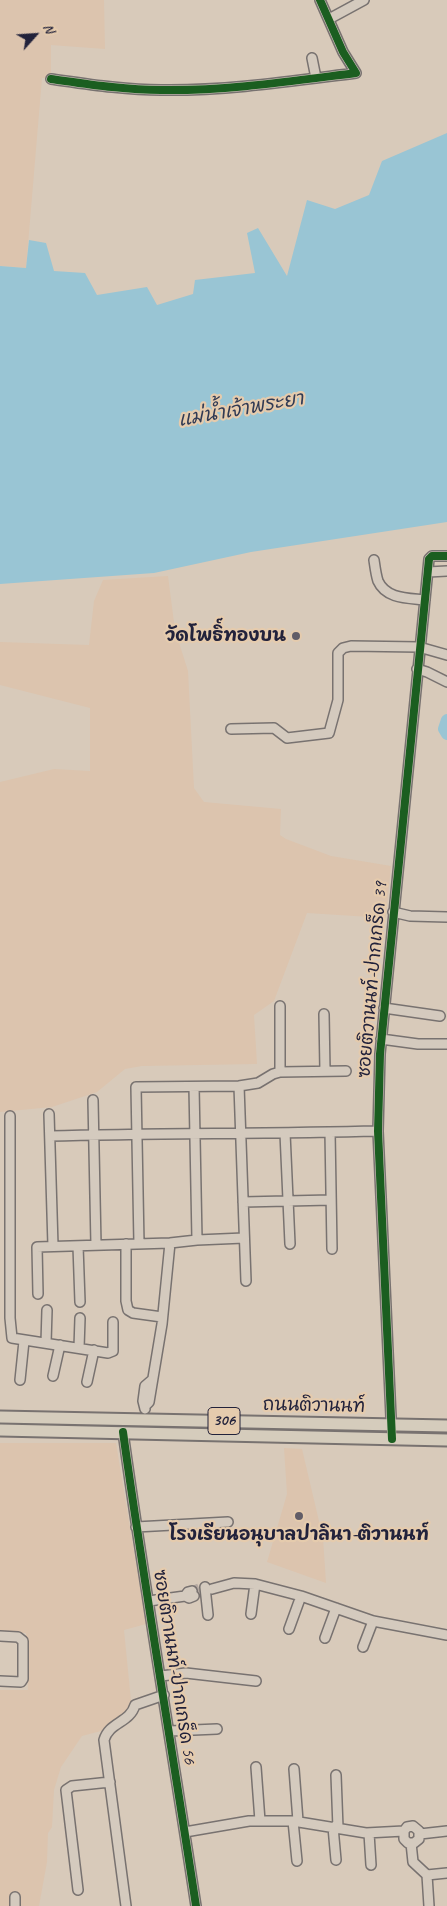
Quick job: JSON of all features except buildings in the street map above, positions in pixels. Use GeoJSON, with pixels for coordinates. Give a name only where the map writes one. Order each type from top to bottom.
{"type":"FeatureCollection","features":[{"type":"Feature","properties":{"kind":"main road","name":"ถนนติวานนท์"},"geometry":{"type":"LineString","coordinates":[[0,1417],[447,1426]]}},
{"type":"Feature","properties":{"kind":"main road","name":"ถนนติวานนท์"},"geometry":{"type":"LineString","coordinates":[[0,1430],[447,1440]]}},
{"type":"Feature","properties":{"kind":"street"},"geometry":{"type":"LineString","coordinates":[[51,80],[132,89],[162,90],[239,86],[356,73],[343,52],[320,0]]}},
{"type":"Feature","properties":{"kind":"street"},"geometry":{"type":"LineString","coordinates":[[329,19],[364,0]]}},
{"type":"Feature","properties":{"kind":"street"},"geometry":{"type":"LineString","coordinates":[[312,58],[316,78]]}},
{"type":"Feature","properties":{"kind":"street"},"geometry":{"type":"LineString","coordinates":[[447,556],[430,557],[428,572],[447,571]]}},
{"type":"Feature","properties":{"kind":"street"},"geometry":{"type":"LineString","coordinates":[[374,560],[378,581],[385,591],[397,597],[425,600]]}},
{"type":"Feature","properties":{"kind":"street","name":"ซอยติวานนท์-ปากเกร็ด 39"},"geometry":{"type":"LineString","coordinates":[[392,1438],[378,1098],[381,1039],[393,912],[428,572]]}},
{"type":"Feature","properties":{"kind":"street"},"geometry":{"type":"LineString","coordinates":[[231,729],[274,728],[287,738],[326,734],[330,731],[338,700],[338,653],[343,648],[351,646],[419,647],[447,654]]}},
{"type":"Feature","properties":{"kind":"street"},"geometry":{"type":"LineString","coordinates":[[417,669],[447,682]]}},
{"type":"Feature","properties":{"kind":"street"},"geometry":{"type":"LineString","coordinates":[[393,912],[410,916],[447,917]]}},
{"type":"Feature","properties":{"kind":"street"},"geometry":{"type":"LineString","coordinates":[[280,1006],[280,1072]]}},
{"type":"Feature","properties":{"kind":"street"},"geometry":{"type":"LineString","coordinates":[[384,1008],[440,1016]]}},
{"type":"Feature","properties":{"kind":"street"},"geometry":{"type":"LineString","coordinates":[[324,1014],[325,1071]]}},
{"type":"Feature","properties":{"kind":"street"},"geometry":{"type":"LineString","coordinates":[[381,1039],[418,1044],[447,1044]]}},
{"type":"Feature","properties":{"kind":"street"},"geometry":{"type":"LineString","coordinates":[[139,1244],[136,1087],[239,1086],[258,1083],[280,1072],[346,1071]]}},
{"type":"Feature","properties":{"kind":"street"},"geometry":{"type":"LineString","coordinates":[[239,1086],[246,1281]]}},
{"type":"Feature","properties":{"kind":"street"},"geometry":{"type":"LineString","coordinates":[[194,1087],[197,1240]]}},
{"type":"Feature","properties":{"kind":"street"},"geometry":{"type":"LineString","coordinates":[[92,1100],[96,1245]]}},
{"type":"Feature","properties":{"kind":"street"},"geometry":{"type":"LineString","coordinates":[[49,1114],[53,1246]]}},
{"type":"Feature","properties":{"kind":"street"},"geometry":{"type":"LineString","coordinates":[[10,1116],[10,1246],[5,1292],[12,1338],[108,1353],[113,1351],[113,1322]]}},
{"type":"Feature","properties":{"kind":"street"},"geometry":{"type":"LineString","coordinates":[[50,1136],[378,1131]]}},
{"type":"Feature","properties":{"kind":"street"},"geometry":{"type":"LineString","coordinates":[[330,1132],[332,1248]]}},
{"type":"Feature","properties":{"kind":"street"},"geometry":{"type":"LineString","coordinates":[[285,1133],[290,1244]]}},
{"type":"Feature","properties":{"kind":"street"},"geometry":{"type":"LineString","coordinates":[[243,1202],[331,1200]]}},
{"type":"Feature","properties":{"kind":"street"},"geometry":{"type":"LineString","coordinates":[[0,1211],[10,1211]]}},
{"type":"Feature","properties":{"kind":"street"},"geometry":{"type":"LineString","coordinates":[[38,1294],[36,1249],[39,1246],[170,1243],[244,1238]]}},
{"type":"Feature","properties":{"kind":"street"},"geometry":{"type":"LineString","coordinates":[[144,1419],[145,1406],[149,1402],[162,1318],[170,1243]]}},
{"type":"Feature","properties":{"kind":"street"},"geometry":{"type":"LineString","coordinates":[[126,1244],[126,1301],[128,1310],[133,1313],[162,1318]]}},
{"type":"Feature","properties":{"kind":"street"},"geometry":{"type":"LineString","coordinates":[[0,1247],[10,1246]]}},
{"type":"Feature","properties":{"kind":"street"},"geometry":{"type":"LineString","coordinates":[[78,1246],[80,1302]]}},
{"type":"Feature","properties":{"kind":"street"},"geometry":{"type":"LineString","coordinates":[[46,1310],[46,1343]]}},
{"type":"Feature","properties":{"kind":"street"},"geometry":{"type":"LineString","coordinates":[[0,1318],[10,1318]]}},
{"type":"Feature","properties":{"kind":"street"},"geometry":{"type":"LineString","coordinates":[[79,1348],[80,1318]]}},
{"type":"Feature","properties":{"kind":"street"},"geometry":{"type":"LineString","coordinates":[[20,1380],[24,1341]]}},
{"type":"Feature","properties":{"kind":"street"},"geometry":{"type":"LineString","coordinates":[[53,1376],[60,1345]]}},
{"type":"Feature","properties":{"kind":"street"},"geometry":{"type":"LineString","coordinates":[[87,1382],[94,1350]]}},
{"type":"Feature","properties":{"kind":"street","name":"ซอยติวานนท์-ปากเกร็ด 56"},"geometry":{"type":"LineString","coordinates":[[123,1432],[136,1527],[170,1731],[196,1906]]}},
{"type":"Feature","properties":{"kind":"street"},"geometry":{"type":"LineString","coordinates":[[136,1527],[228,1522]]}},
{"type":"Feature","properties":{"kind":"street"},"geometry":{"type":"LineString","coordinates":[[149,1602],[234,1583],[255,1584],[301,1596],[373,1621],[447,1635]]}},
{"type":"Feature","properties":{"kind":"street"},"geometry":{"type":"LineString","coordinates":[[251,1614],[255,1584]]}},
{"type":"Feature","properties":{"kind":"street"},"geometry":{"type":"LineString","coordinates":[[199,1592],[208,1615]]}},
{"type":"Feature","properties":{"kind":"street"},"geometry":{"type":"LineString","coordinates":[[289,1629],[301,1596]]}},
{"type":"Feature","properties":{"kind":"street"},"geometry":{"type":"LineString","coordinates":[[325,1638],[336,1608]]}},
{"type":"Feature","properties":{"kind":"street"},"geometry":{"type":"LineString","coordinates":[[363,1646],[373,1621]]}},
{"type":"Feature","properties":{"kind":"street"},"geometry":{"type":"LineString","coordinates":[[0,1636],[22,1639],[23,1680],[21,1682],[0,1681]]}},
{"type":"Feature","properties":{"kind":"street"},"geometry":{"type":"LineString","coordinates":[[161,1676],[186,1673],[256,1681]]}},
{"type":"Feature","properties":{"kind":"street"},"geometry":{"type":"LineString","coordinates":[[126,1906],[104,1740],[109,1730],[133,1713],[135,1705],[164,1695]]}},
{"type":"Feature","properties":{"kind":"street"},"geometry":{"type":"LineString","coordinates":[[170,1731],[217,1729]]}},
{"type":"Feature","properties":{"kind":"street"},"geometry":{"type":"LineString","coordinates":[[256,1768],[260,1821]]}},
{"type":"Feature","properties":{"kind":"street"},"geometry":{"type":"LineString","coordinates":[[294,1769],[297,1861]]}},
{"type":"Feature","properties":{"kind":"street"},"geometry":{"type":"LineString","coordinates":[[336,1775],[336,1860]]}},
{"type":"Feature","properties":{"kind":"street"},"geometry":{"type":"LineString","coordinates":[[78,1890],[66,1790],[72,1786],[110,1782]]}},
{"type":"Feature","properties":{"kind":"street"},"geometry":{"type":"LineString","coordinates":[[185,1832],[249,1821],[296,1821],[369,1833],[404,1831],[407,1827],[413,1826],[418,1828],[420,1834],[417,1842],[411,1843],[404,1839],[404,1831]]}},
{"type":"Feature","properties":{"kind":"street"},"geometry":{"type":"LineString","coordinates":[[420,1834],[447,1831]]}},
{"type":"Feature","properties":{"kind":"street"},"geometry":{"type":"LineString","coordinates":[[369,1833],[371,1865]]}},
{"type":"Feature","properties":{"kind":"street"},"geometry":{"type":"LineString","coordinates":[[411,1843],[413,1862],[427,1875],[429,1906]]}},
{"type":"Feature","properties":{"kind":"street"},"geometry":{"type":"LineString","coordinates":[[427,1875],[447,1873]]}},
{"type":"Feature","properties":{"kind":"shaded area"},"geometry":{"type":"Polygon","coordinates":[[[0,0],[104,0],[105,49],[51,45],[51,78],[42,78],[26,268],[0,266],[0,0]]]}},
{"type":"Feature","properties":{"kind":"shaded area"},"geometry":{"type":"Polygon","coordinates":[[[168,576],[175,630],[188,671],[194,788],[204,802],[281,809],[280,835],[286,839],[331,856],[391,866],[386,918],[307,913],[274,1001],[254,1015],[257,1064],[142,1066],[125,1069],[97,1092],[52,1107],[0,1112],[0,782],[54,769],[90,771],[90,708],[0,685],[0,642],[89,645],[94,601],[103,580],[168,576]]]}},
{"type":"Feature","properties":{"kind":"shaded area"},"geometry":{"type":"Polygon","coordinates":[[[0,1443],[116,1443],[146,1624],[124,1630],[132,1711],[101,1731],[82,1736],[61,1767],[54,1790],[52,1827],[48,1833],[47,1862],[39,1906],[0,1906],[0,1690],[28,1690],[26,1633],[0,1632],[0,1443]]]}},
{"type":"Feature","properties":{"kind":"shaded area","name":"โรงเรียนอนุบาลปาลินา-ติวานนท์"},"geometry":{"type":"Polygon","coordinates":[[[284,1448],[302,1449],[323,1538],[326,1583],[267,1562],[287,1494],[284,1448]]]}},
{"type":"Feature","properties":{"kind":"water","name":"แม่น้ำเจ้าพระยา"},"geometry":{"type":"Polygon","coordinates":[[[447,133],[447,522],[251,552],[154,573],[0,584],[0,266],[26,268],[29,240],[46,243],[54,271],[85,273],[97,295],[147,287],[157,305],[193,294],[195,280],[255,273],[247,233],[258,228],[287,276],[307,200],[335,209],[369,195],[382,161],[447,133]]]}},
{"type":"Feature","properties":{"kind":"waterway"},"geometry":{"type":"LineString","coordinates":[[447,720],[444,729],[447,734]]}},
{"type":"Feature","properties":{"kind":"tunnel"},"geometry":{"type":"LineString","coordinates":[[192,1591],[199,1588]]}},
{"type":"Feature","properties":{"kind":"cycle path"},"geometry":{"type":"LineString","coordinates":[[51,79],[134,89],[185,90],[259,85],[356,73],[343,52],[320,0]]}},
{"type":"Feature","properties":{"kind":"cycle path"},"geometry":{"type":"LineString","coordinates":[[392,1439],[378,1131],[380,1054],[429,559],[432,556],[447,556]]}},
{"type":"Feature","properties":{"kind":"cycle path"},"geometry":{"type":"LineString","coordinates":[[123,1432],[196,1906]]}},
{"type":"Feature","properties":{"kind":"place","name":"วัดโพธิ์ทองบน"},"geometry":{"type":"Point","coordinates":[296,636]}},
{"type":"Feature","properties":{"kind":"place","name":"โรงเรียนอนุบาลปาลินา-ติวานนท์"},"geometry":{"type":"Point","coordinates":[299,1516]}}]}
